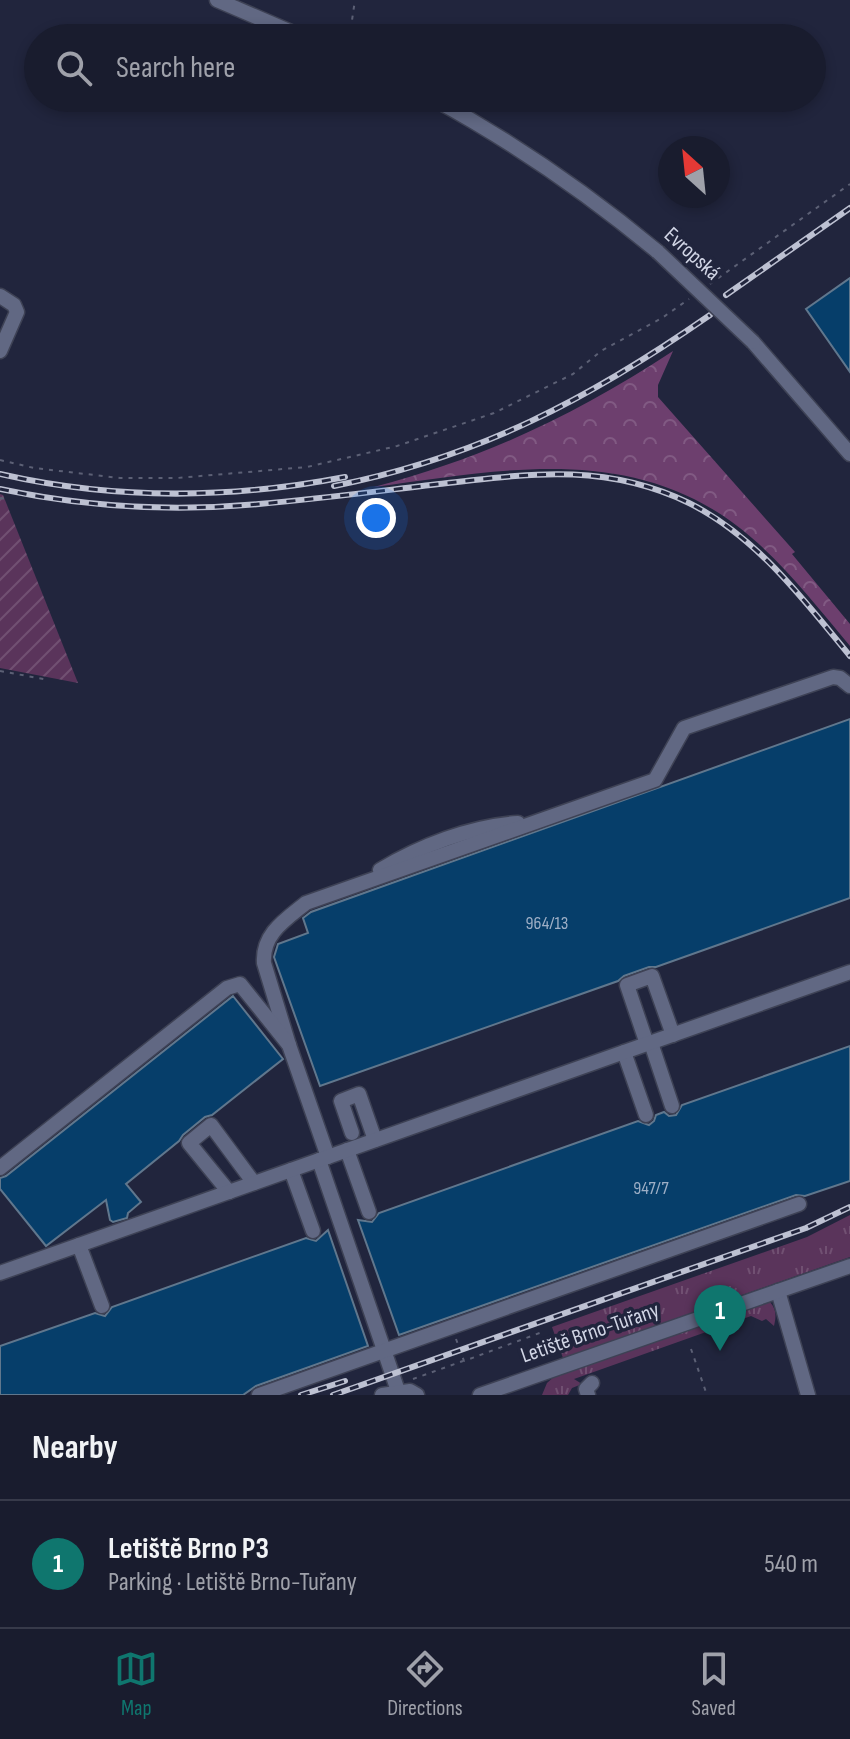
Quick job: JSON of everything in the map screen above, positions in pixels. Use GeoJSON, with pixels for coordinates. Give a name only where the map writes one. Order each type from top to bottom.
{"type":"FeatureCollection","features":[{"type":"Feature","properties":{"kind":"street"},"geometry":{"type":"LineString","coordinates":[[217,0],[273,24]]}},
{"type":"Feature","properties":{"kind":"street","name":"Evropská"},"geometry":{"type":"LineString","coordinates":[[457,112],[561,176],[658,252],[753,342],[850,454]]}},
{"type":"Feature","properties":{"kind":"street"},"geometry":{"type":"LineString","coordinates":[[0,296],[14,305],[17,312],[0,351]]}},
{"type":"Feature","properties":{"kind":"street"},"geometry":{"type":"LineString","coordinates":[[398,1388],[264,963],[266,942],[277,926],[306,903],[655,780],[684,728],[833,677],[850,686]]}},
{"type":"Feature","properties":{"kind":"street"},"geometry":{"type":"LineString","coordinates":[[2,1267],[79,1245],[850,972]]}},
{"type":"Feature","properties":{"kind":"street"},"geometry":{"type":"LineString","coordinates":[[672,1106],[627,985],[652,976],[673,1035]]}},
{"type":"Feature","properties":{"kind":"street"},"geometry":{"type":"LineString","coordinates":[[0,1168],[227,988],[240,984],[289,1045]]}},
{"type":"Feature","properties":{"kind":"street"},"geometry":{"type":"LineString","coordinates":[[624,1052],[646,1115]]}},
{"type":"Feature","properties":{"kind":"street"},"geometry":{"type":"LineString","coordinates":[[352,1133],[341,1101],[359,1094],[375,1140]]}},
{"type":"Feature","properties":{"kind":"street"},"geometry":{"type":"LineString","coordinates":[[229,1192],[189,1143],[211,1125],[254,1183]]}},
{"type":"Feature","properties":{"kind":"street"},"geometry":{"type":"LineString","coordinates":[[347,1150],[369,1212]]}},
{"type":"Feature","properties":{"kind":"street"},"geometry":{"type":"LineString","coordinates":[[291,1170],[313,1231]]}},
{"type":"Feature","properties":{"kind":"street"},"geometry":{"type":"LineString","coordinates":[[259,1395],[799,1204]]}},
{"type":"Feature","properties":{"kind":"street"},"geometry":{"type":"LineString","coordinates":[[79,1245],[102,1306]]}},
{"type":"Feature","properties":{"kind":"street","name":"Letiště Brno-Tuřany"},"geometry":{"type":"LineString","coordinates":[[480,1395],[779,1294],[850,1266]]}},
{"type":"Feature","properties":{"kind":"street"},"geometry":{"type":"LineString","coordinates":[[779,1294],[808,1395]]}},
{"type":"Feature","properties":{"kind":"street"},"geometry":{"type":"LineString","coordinates":[[382,1395],[398,1388],[417,1395]]}},
{"type":"Feature","properties":{"kind":"path"},"geometry":{"type":"LineString","coordinates":[[351,24],[355,0]]}},
{"type":"Feature","properties":{"kind":"path"},"geometry":{"type":"LineString","coordinates":[[705,287],[850,184]]}},
{"type":"Feature","properties":{"kind":"path"},"geometry":{"type":"LineString","coordinates":[[0,460],[34,468],[120,478],[177,478],[307,467],[397,446],[494,413],[573,374],[601,351],[662,318],[694,295]]}},
{"type":"Feature","properties":{"kind":"path"},"geometry":{"type":"LineString","coordinates":[[0,498],[9,500]]}},
{"type":"Feature","properties":{"kind":"path"},"geometry":{"type":"LineString","coordinates":[[0,671],[49,680]]}},
{"type":"Feature","properties":{"kind":"path"},"geometry":{"type":"LineString","coordinates":[[452,1326],[464,1361]]}},
{"type":"Feature","properties":{"kind":"path"},"geometry":{"type":"LineString","coordinates":[[398,1388],[545,1331]]}},
{"type":"Feature","properties":{"kind":"path"},"geometry":{"type":"LineString","coordinates":[[691,1349],[707,1395]]}},
{"type":"Feature","properties":{"kind":"green space"},"geometry":{"type":"Polygon","coordinates":[[[673,351],[658,385],[658,397],[795,552],[792,554],[850,624],[850,646],[766,550],[709,507],[665,487],[618,474],[571,469],[473,474],[374,487],[455,462],[529,432],[601,395],[673,351]]]}},
{"type":"Feature","properties":{"kind":"green space"},"geometry":{"type":"Polygon","coordinates":[[[0,494],[3,495],[78,683],[0,668],[0,494]]]}},
{"type":"Feature","properties":{"kind":"green space"},"geometry":{"type":"Polygon","coordinates":[[[850,1215],[850,1257],[563,1358],[552,1327],[807,1237],[850,1215]]]}},
{"type":"Feature","properties":{"kind":"green space"},"geometry":{"type":"Polygon","coordinates":[[[770,1302],[774,1308],[774,1326],[766,1319],[762,1321],[751,1316],[574,1379],[582,1384],[572,1388],[568,1395],[542,1395],[547,1383],[556,1375],[770,1302]]]}},
{"type":"Feature","properties":{"kind":"building"},"geometry":{"type":"Polygon","coordinates":[[[850,278],[850,372],[806,309],[850,278]]]}},
{"type":"Feature","properties":{"kind":"building"},"geometry":{"type":"Polygon","coordinates":[[[850,719],[850,898],[320,1086],[274,957],[278,944],[308,933],[303,918],[311,912],[850,719]]]}},
{"type":"Feature","properties":{"kind":"building"},"geometry":{"type":"Polygon","coordinates":[[[233,996],[283,1059],[212,1115],[205,1117],[126,1184],[141,1202],[128,1213],[127,1218],[110,1220],[106,1200],[46,1246],[0,1189],[0,1178],[233,996]]]}},
{"type":"Feature","properties":{"kind":"building"},"geometry":{"type":"Polygon","coordinates":[[[850,1046],[850,1181],[805,1196],[796,1195],[399,1335],[358,1220],[372,1222],[379,1213],[638,1121],[649,1125],[656,1115],[664,1112],[669,1116],[676,1115],[682,1105],[850,1046]]]}},
{"type":"Feature","properties":{"kind":"building"},"geometry":{"type":"Polygon","coordinates":[[[328,1230],[368,1346],[256,1386],[243,1395],[0,1395],[0,1346],[95,1313],[105,1316],[112,1307],[306,1238],[316,1241],[328,1230]]]}},
{"type":"Feature","properties":{"kind":"railway"},"geometry":{"type":"LineString","coordinates":[[726,295],[850,208]]}},
{"type":"Feature","properties":{"kind":"railway"},"geometry":{"type":"LineString","coordinates":[[334,486],[437,459],[531,421],[621,373],[710,315]]}},
{"type":"Feature","properties":{"kind":"railway"},"geometry":{"type":"LineString","coordinates":[[0,474],[86,489],[172,494],[259,489],[345,477]]}},
{"type":"Feature","properties":{"kind":"railway"},"geometry":{"type":"LineString","coordinates":[[0,489],[96,504],[194,508],[282,502],[535,475],[566,474],[627,481],[689,503],[736,533],[777,570],[850,656]]}},
{"type":"Feature","properties":{"kind":"railway"},"geometry":{"type":"LineString","coordinates":[[333,1395],[806,1228],[850,1207]]}},
{"type":"Feature","properties":{"kind":"railway"},"geometry":{"type":"LineString","coordinates":[[301,1395],[345,1381]]}},
{"type":"Feature","properties":{"kind":"place","name":"Letiště Brno P3"},"geometry":{"type":"Point","coordinates":[720,1351]}}]}
